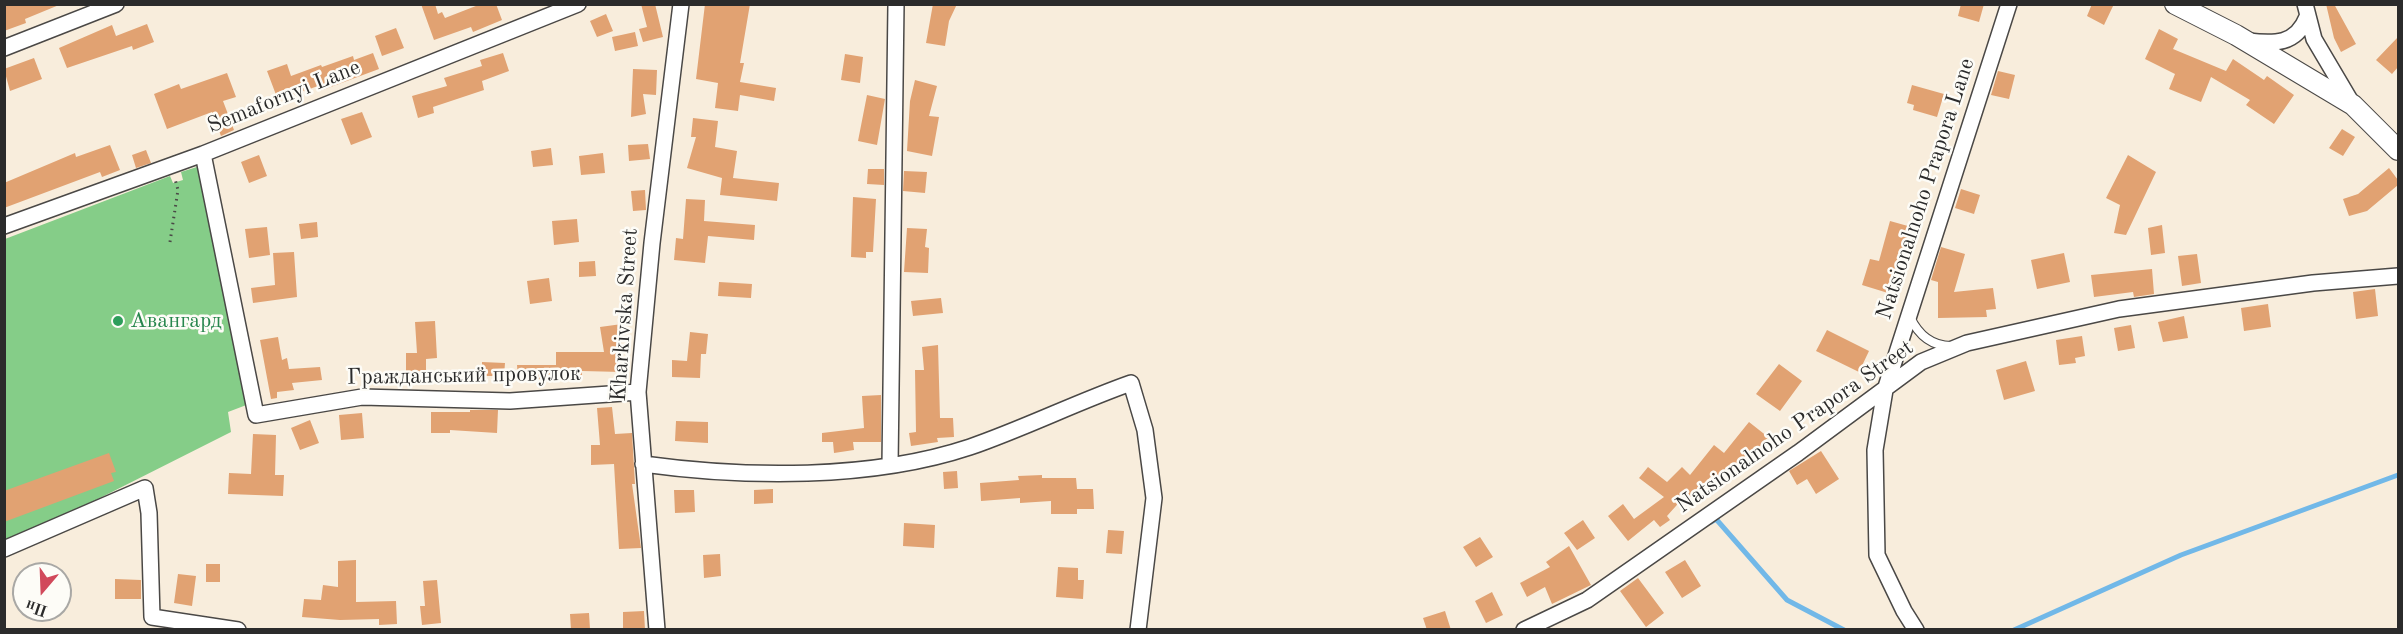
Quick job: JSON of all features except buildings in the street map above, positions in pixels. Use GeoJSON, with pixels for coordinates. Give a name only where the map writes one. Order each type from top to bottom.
{"type":"FeatureCollection","features":[{"type":"Feature","properties":{"kind":"street"},"geometry":{"type":"LineString","coordinates":[[4,48],[116,4]]}},
{"type":"Feature","properties":{"kind":"street","name":"Semafornyi Lane"},"geometry":{"type":"LineString","coordinates":[[4,226],[203,154],[578,4]]}},
{"type":"Feature","properties":{"kind":"street","name":"Kharkivska Street"},"geometry":{"type":"LineString","coordinates":[[657,630],[638,392],[652,243],[681,4]]}},
{"type":"Feature","properties":{"kind":"street"},"geometry":{"type":"LineString","coordinates":[[890,465],[896,4]]}},
{"type":"Feature","properties":{"kind":"street","name":"Natsionalnoho Prapora Lane"},"geometry":{"type":"LineString","coordinates":[[1916,630],[1904,611],[1877,555],[1875,450],[1885,390],[2009,4]]}},
{"type":"Feature","properties":{"kind":"street"},"geometry":{"type":"LineString","coordinates":[[2175,4],[2247,41],[2354,105]]}},
{"type":"Feature","properties":{"kind":"street"},"geometry":{"type":"LineString","coordinates":[[2247,41],[2279,43],[2289,40],[2297,34],[2306,11]]}},
{"type":"Feature","properties":{"kind":"street"},"geometry":{"type":"LineString","coordinates":[[2306,11],[2314,39],[2354,105],[2398,150]]}},
{"type":"Feature","properties":{"kind":"street","name":"Гражданський провулок"},"geometry":{"type":"LineString","coordinates":[[203,154],[256,416],[362,397],[510,401],[638,392]]}},
{"type":"Feature","properties":{"kind":"street","name":"Natsionalnoho Prapora Street"},"geometry":{"type":"LineString","coordinates":[[1524,630],[1587,600],[1885,390],[1921,362],[1967,343],[2119,309],[2313,283],[2398,276]]}},
{"type":"Feature","properties":{"kind":"street"},"geometry":{"type":"LineString","coordinates":[[644,464],[754,473],[842,471],[890,465],[969,447],[1078,402],[1131,383],[1145,430],[1154,498],[1138,630]]}},
{"type":"Feature","properties":{"kind":"street"},"geometry":{"type":"LineString","coordinates":[[4,549],[145,488],[149,513],[152,617],[238,630]]}},
{"type":"Feature","properties":{"kind":"lane"},"geometry":{"type":"LineString","coordinates":[[1909,316],[1920,333],[1937,345],[1967,343]]}},
{"type":"Feature","properties":{"kind":"path"},"geometry":{"type":"LineString","coordinates":[[170,242],[178,190],[171,166]]}},
{"type":"Feature","properties":{"kind":"green space","name":"Авангард"},"geometry":{"type":"Polygon","coordinates":[[[200,166],[249,404],[228,412],[231,432],[86,505],[5,541],[5,239],[170,176],[173,183],[183,180],[181,172],[200,166]]]}},
{"type":"Feature","properties":{"kind":"waterway"},"geometry":{"type":"LineString","coordinates":[[2014,630],[2181,555],[2398,475]]}},
{"type":"Feature","properties":{"kind":"waterway"},"geometry":{"type":"LineString","coordinates":[[1711,522],[1716,519],[1787,600],[1844,630]]}},
{"type":"Feature","properties":{"kind":"place","name":"Авангард"},"geometry":{"type":"Point","coordinates":[118,321]}}]}
